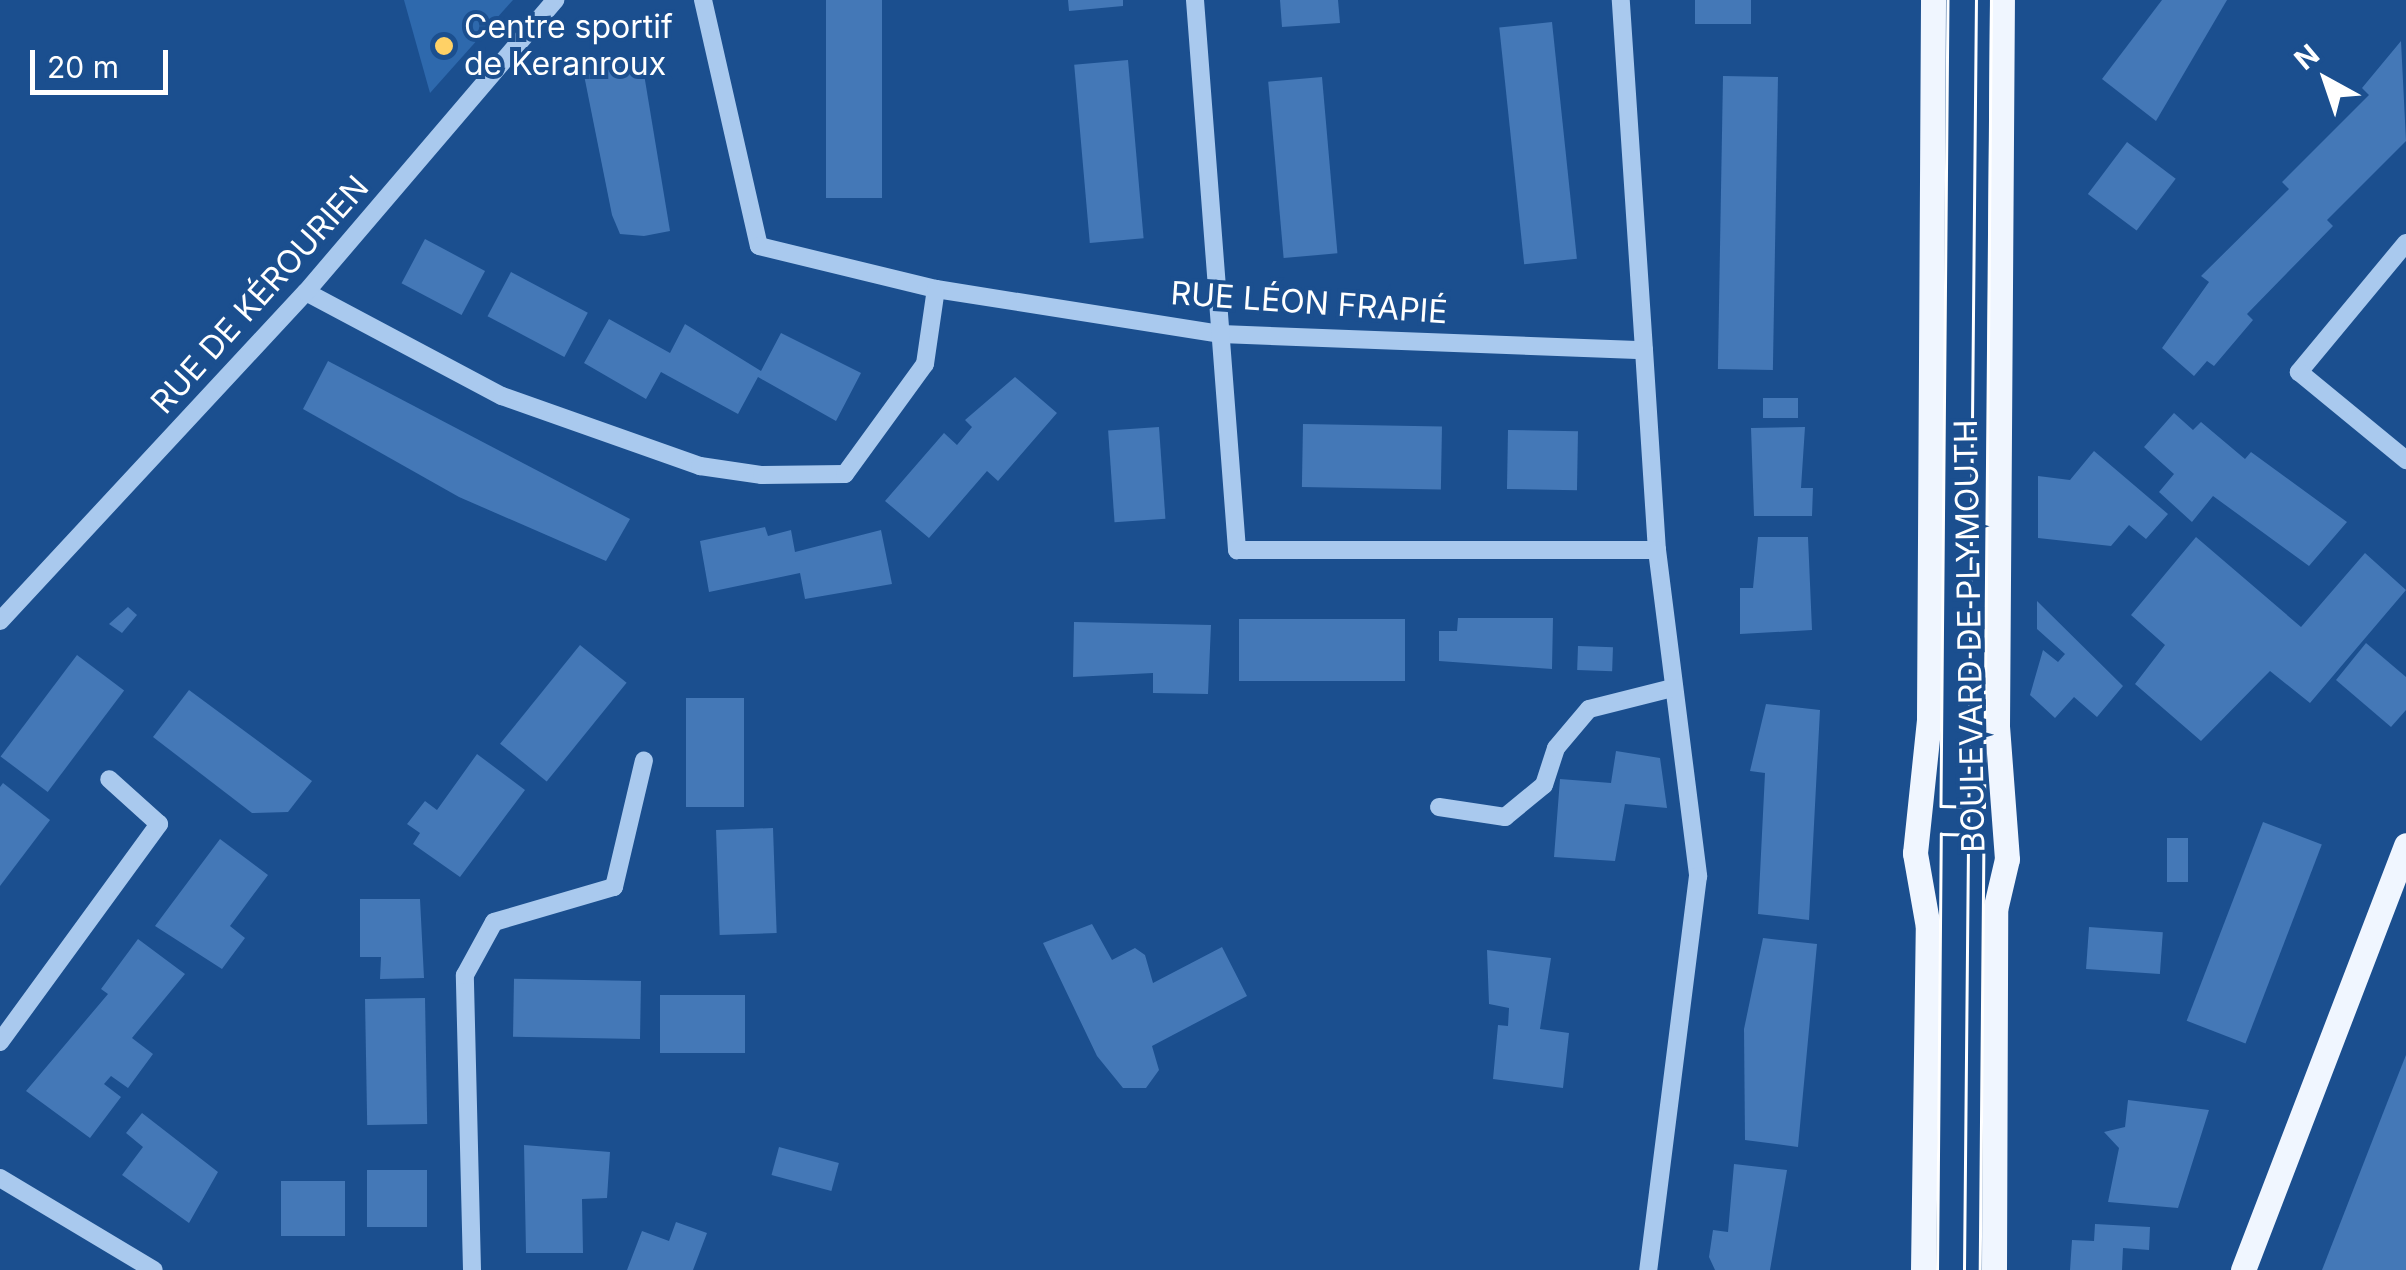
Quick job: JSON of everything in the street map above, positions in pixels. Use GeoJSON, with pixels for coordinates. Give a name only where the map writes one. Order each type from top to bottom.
{"type":"FeatureCollection","features":[{"type":"Feature","properties":{"kind":"main road","name":"BOULEVARD DE PLYMOUTH"},"geometry":{"type":"LineString","coordinates":[[1922,1270],[1928,926],[1915,853],[1929,720],[1933,0]]}},
{"type":"Feature","properties":{"kind":"main road","name":"BOULEVARD DE PLYMOUTH"},"geometry":{"type":"LineString","coordinates":[[1994,1270],[1995,910],[2008,840],[1997,727],[2002,0]]}},
{"type":"Feature","properties":{"kind":"main road"},"geometry":{"type":"LineString","coordinates":[[2240,1265],[2406,846]]}},
{"type":"Feature","properties":{"kind":"street","name":"RUE DE KÉROURIEN"},"geometry":{"type":"LineString","coordinates":[[0,620],[306,292],[555,0]]}},
{"type":"Feature","properties":{"kind":"street","name":"RUE LÉON FRAPIÉ"},"geometry":{"type":"LineString","coordinates":[[703,0],[759,246],[936,289],[1221,334],[1644,350]]}},
{"type":"Feature","properties":{"kind":"street"},"geometry":{"type":"LineString","coordinates":[[1195,0],[1236,550],[1657,550]]}},
{"type":"Feature","properties":{"kind":"street"},"geometry":{"type":"LineString","coordinates":[[1622,0],[1657,550],[1698,876],[1648,1270]]}},
{"type":"Feature","properties":{"kind":"street"},"geometry":{"type":"LineString","coordinates":[[2406,243],[2298,372],[2406,460]]}},
{"type":"Feature","properties":{"kind":"street"},"geometry":{"type":"LineString","coordinates":[[306,292],[502,396],[700,466],[778,475],[845,474],[925,364],[936,289]]}},
{"type":"Feature","properties":{"kind":"street"},"geometry":{"type":"LineString","coordinates":[[1439,807],[1505,817],[1544,784],[1556,748],[1589,709],[1672,688]]}},
{"type":"Feature","properties":{"kind":"street"},"geometry":{"type":"LineString","coordinates":[[472,1270],[464,975],[494,922],[614,887],[644,760]]}},
{"type":"Feature","properties":{"kind":"street"},"geometry":{"type":"LineString","coordinates":[[0,1042],[159,824],[109,780]]}},
{"type":"Feature","properties":{"kind":"street"},"geometry":{"type":"LineString","coordinates":[[0,1178],[154,1270]]}},
{"type":"Feature","properties":{"kind":"shaded area","name":"Centre sportif de Keranroux"},"geometry":{"type":"Polygon","coordinates":[[[404,0],[513,0],[430,93],[404,0]]]}},
{"type":"Feature","properties":{"kind":"building"},"geometry":{"type":"Polygon","coordinates":[[[826,0],[882,0],[882,198],[826,198],[826,0]]]}},
{"type":"Feature","properties":{"kind":"building"},"geometry":{"type":"Polygon","coordinates":[[[1068,0],[1123,0],[1123,6],[1069,11],[1068,0]]]}},
{"type":"Feature","properties":{"kind":"building"},"geometry":{"type":"Polygon","coordinates":[[[1280,0],[1338,0],[1340,23],[1282,27],[1280,0]]]}},
{"type":"Feature","properties":{"kind":"building"},"geometry":{"type":"Polygon","coordinates":[[[1695,0],[1751,0],[1751,24],[1695,24],[1695,0]]]}},
{"type":"Feature","properties":{"kind":"building"},"geometry":{"type":"Polygon","coordinates":[[[2162,0],[2227,0],[2156,121],[2102,79],[2162,0]]]}},
{"type":"Feature","properties":{"kind":"building"},"geometry":{"type":"Polygon","coordinates":[[[1552,22],[1577,259],[1524,264],[1499,28],[1552,22]]]}},
{"type":"Feature","properties":{"kind":"building"},"geometry":{"type":"Polygon","coordinates":[[[2401,41],[2406,141],[2327,220],[2333,226],[2247,314],[2253,320],[2214,366],[2207,361],[2194,376],[2162,348],[2209,282],[2201,276],[2289,189],[2282,182],[2369,95],[2362,88],[2401,41]]]}},
{"type":"Feature","properties":{"kind":"building"},"geometry":{"type":"Polygon","coordinates":[[[1128,60],[1144,238],[1090,243],[1074,65],[1128,60]]]}},
{"type":"Feature","properties":{"kind":"building"},"geometry":{"type":"Polygon","coordinates":[[[642,62],[670,231],[644,236],[620,234],[612,215],[584,75],[642,62]]]}},
{"type":"Feature","properties":{"kind":"building"},"geometry":{"type":"Polygon","coordinates":[[[1723,76],[1778,77],[1773,370],[1718,369],[1723,76]]]}},
{"type":"Feature","properties":{"kind":"building"},"geometry":{"type":"Polygon","coordinates":[[[1322,77],[1337,253],[1284,258],[1268,82],[1322,77]]]}},
{"type":"Feature","properties":{"kind":"building"},"geometry":{"type":"Polygon","coordinates":[[[2127,142],[2176,179],[2137,231],[2088,194],[2127,142]]]}},
{"type":"Feature","properties":{"kind":"building"},"geometry":{"type":"Polygon","coordinates":[[[425,239],[485,271],[462,315],[402,283],[425,239]]]}},
{"type":"Feature","properties":{"kind":"building"},"geometry":{"type":"Polygon","coordinates":[[[511,272],[588,313],[564,357],[488,316],[511,272]]]}},
{"type":"Feature","properties":{"kind":"building"},"geometry":{"type":"Polygon","coordinates":[[[609,319],[670,353],[685,324],[761,371],[781,333],[861,373],[836,421],[758,377],[738,414],[661,372],[646,399],[584,363],[609,319]]]}},
{"type":"Feature","properties":{"kind":"building"},"geometry":{"type":"Polygon","coordinates":[[[328,361],[630,519],[606,561],[459,497],[303,409],[328,361]]]}},
{"type":"Feature","properties":{"kind":"building"},"geometry":{"type":"Polygon","coordinates":[[[1015,377],[1057,413],[998,481],[987,471],[929,538],[885,501],[944,433],[957,445],[972,427],[965,420],[1015,377]]]}},
{"type":"Feature","properties":{"kind":"building"},"geometry":{"type":"Polygon","coordinates":[[[1763,398],[1798,398],[1798,418],[1763,418],[1763,398]]]}},
{"type":"Feature","properties":{"kind":"building"},"geometry":{"type":"Polygon","coordinates":[[[2174,413],[2193,430],[2201,422],[2245,459],[2251,452],[2347,522],[2309,566],[2213,496],[2192,522],[2159,492],[2174,474],[2144,447],[2174,413]]]}},
{"type":"Feature","properties":{"kind":"building"},"geometry":{"type":"Polygon","coordinates":[[[1303,424],[1442,426],[1441,489],[1302,487],[1303,424]]]}},
{"type":"Feature","properties":{"kind":"building"},"geometry":{"type":"Polygon","coordinates":[[[1159,427],[1165,519],[1115,522],[1108,431],[1159,427]]]}},
{"type":"Feature","properties":{"kind":"building"},"geometry":{"type":"Polygon","coordinates":[[[1805,427],[1801,488],[1813,488],[1812,516],[1754,516],[1751,428],[1805,427]]]}},
{"type":"Feature","properties":{"kind":"building"},"geometry":{"type":"Polygon","coordinates":[[[1508,430],[1578,431],[1577,490],[1507,489],[1508,430]]]}},
{"type":"Feature","properties":{"kind":"building"},"geometry":{"type":"Polygon","coordinates":[[[2094,451],[2168,514],[2146,539],[2129,525],[2111,546],[2038,538],[2038,476],[2070,480],[2094,451]]]}},
{"type":"Feature","properties":{"kind":"building"},"geometry":{"type":"Polygon","coordinates":[[[765,527],[768,536],[791,530],[795,552],[881,530],[892,584],[805,599],[800,573],[709,592],[700,541],[765,527]]]}},
{"type":"Feature","properties":{"kind":"building"},"geometry":{"type":"Polygon","coordinates":[[[1758,537],[1808,537],[1812,630],[1740,634],[1740,588],[1753,588],[1758,537]]]}},
{"type":"Feature","properties":{"kind":"building"},"geometry":{"type":"Polygon","coordinates":[[[2196,537],[2301,627],[2365,553],[2406,590],[2310,703],[2270,671],[2201,741],[2135,684],[2165,645],[2131,615],[2196,537]]]}},
{"type":"Feature","properties":{"kind":"building"},"geometry":{"type":"Polygon","coordinates":[[[2037,601],[2123,686],[2097,717],[2074,697],[2055,718],[2030,695],[2043,650],[2058,662],[2065,654],[2037,629],[2037,601]]]}},
{"type":"Feature","properties":{"kind":"building"},"geometry":{"type":"Polygon","coordinates":[[[128,607],[137,615],[122,633],[109,624],[128,607]]]}},
{"type":"Feature","properties":{"kind":"building"},"geometry":{"type":"Polygon","coordinates":[[[1458,618],[1553,618],[1552,669],[1439,661],[1439,631],[1457,631],[1458,618]]]}},
{"type":"Feature","properties":{"kind":"building"},"geometry":{"type":"Polygon","coordinates":[[[1239,619],[1405,619],[1405,681],[1239,681],[1239,619]]]}},
{"type":"Feature","properties":{"kind":"building"},"geometry":{"type":"Polygon","coordinates":[[[1074,622],[1211,625],[1208,694],[1153,693],[1153,673],[1073,677],[1074,622]]]}},
{"type":"Feature","properties":{"kind":"building"},"geometry":{"type":"Polygon","coordinates":[[[2366,643],[2406,677],[2406,710],[2391,727],[2336,680],[2366,643]]]}},
{"type":"Feature","properties":{"kind":"building"},"geometry":{"type":"Polygon","coordinates":[[[580,645],[627,683],[547,781],[500,744],[580,645]]]}},
{"type":"Feature","properties":{"kind":"building"},"geometry":{"type":"Polygon","coordinates":[[[1578,646],[1613,647],[1612,671],[1577,670],[1578,646]]]}},
{"type":"Feature","properties":{"kind":"building"},"geometry":{"type":"Polygon","coordinates":[[[77,655],[124,691],[48,792],[1,756],[77,655]]]}},
{"type":"Feature","properties":{"kind":"building"},"geometry":{"type":"Polygon","coordinates":[[[189,690],[312,781],[288,812],[252,813],[153,737],[189,690]]]}},
{"type":"Feature","properties":{"kind":"building"},"geometry":{"type":"Polygon","coordinates":[[[686,698],[744,698],[744,807],[686,807],[686,698]]]}},
{"type":"Feature","properties":{"kind":"building"},"geometry":{"type":"Polygon","coordinates":[[[1766,704],[1820,710],[1809,920],[1758,914],[1765,773],[1750,771],[1766,704]]]}},
{"type":"Feature","properties":{"kind":"building"},"geometry":{"type":"Polygon","coordinates":[[[1616,751],[1660,758],[1667,808],[1625,804],[1615,861],[1554,857],[1560,779],[1611,783],[1616,751]]]}},
{"type":"Feature","properties":{"kind":"building"},"geometry":{"type":"Polygon","coordinates":[[[477,754],[525,790],[460,877],[413,844],[420,833],[407,824],[425,801],[437,810],[477,754]]]}},
{"type":"Feature","properties":{"kind":"building"},"geometry":{"type":"Polygon","coordinates":[[[3,783],[50,820],[0,886],[0,787],[3,783]]]}},
{"type":"Feature","properties":{"kind":"building"},"geometry":{"type":"Polygon","coordinates":[[[2263,822],[2322,845],[2245,1043],[2187,1021],[2263,822]]]}},
{"type":"Feature","properties":{"kind":"building"},"geometry":{"type":"Polygon","coordinates":[[[773,828],[777,933],[720,935],[716,830],[773,828]]]}},
{"type":"Feature","properties":{"kind":"building"},"geometry":{"type":"Polygon","coordinates":[[[2167,838],[2188,838],[2188,882],[2167,882],[2167,838]]]}},
{"type":"Feature","properties":{"kind":"building"},"geometry":{"type":"Polygon","coordinates":[[[220,839],[268,875],[230,926],[245,938],[222,969],[155,926],[220,839]]]}},
{"type":"Feature","properties":{"kind":"building"},"geometry":{"type":"Polygon","coordinates":[[[360,899],[420,899],[424,978],[380,979],[381,957],[360,957],[360,899]]]}},
{"type":"Feature","properties":{"kind":"building"},"geometry":{"type":"Polygon","coordinates":[[[1092,924],[1112,960],[1135,948],[1145,955],[1153,983],[1222,947],[1247,996],[1152,1046],[1159,1070],[1146,1088],[1123,1088],[1097,1056],[1043,943],[1092,924]]]}},
{"type":"Feature","properties":{"kind":"building"},"geometry":{"type":"Polygon","coordinates":[[[2089,927],[2163,932],[2160,974],[2086,969],[2089,927]]]}},
{"type":"Feature","properties":{"kind":"building"},"geometry":{"type":"Polygon","coordinates":[[[1763,938],[1817,944],[1798,1147],[1745,1140],[1744,1029],[1763,938]]]}},
{"type":"Feature","properties":{"kind":"building"},"geometry":{"type":"Polygon","coordinates":[[[138,939],[185,974],[132,1038],[153,1054],[128,1088],[111,1076],[104,1084],[121,1097],[90,1138],[26,1091],[108,994],[101,989],[138,939]]]}},
{"type":"Feature","properties":{"kind":"building"},"geometry":{"type":"Polygon","coordinates":[[[1487,950],[1551,958],[1540,1029],[1569,1033],[1563,1088],[1493,1079],[1498,1025],[1508,1026],[1509,1008],[1489,1004],[1487,950]]]}},
{"type":"Feature","properties":{"kind":"building"},"geometry":{"type":"Polygon","coordinates":[[[514,979],[641,981],[640,1039],[513,1037],[514,979]]]}},
{"type":"Feature","properties":{"kind":"building"},"geometry":{"type":"Polygon","coordinates":[[[660,995],[745,995],[745,1053],[660,1053],[660,995]]]}},
{"type":"Feature","properties":{"kind":"building"},"geometry":{"type":"Polygon","coordinates":[[[425,998],[427,1124],[367,1125],[365,999],[425,998]]]}},
{"type":"Feature","properties":{"kind":"building"},"geometry":{"type":"Polygon","coordinates":[[[2406,1055],[2406,1270],[2322,1270],[2387,1103],[2406,1055]]]}},
{"type":"Feature","properties":{"kind":"building"},"geometry":{"type":"Polygon","coordinates":[[[2128,1100],[2209,1110],[2178,1208],[2108,1202],[2119,1148],[2104,1132],[2125,1127],[2128,1100]]]}},
{"type":"Feature","properties":{"kind":"building"},"geometry":{"type":"Polygon","coordinates":[[[142,1113],[218,1172],[189,1223],[122,1175],[143,1147],[126,1133],[142,1113]]]}},
{"type":"Feature","properties":{"kind":"building"},"geometry":{"type":"Polygon","coordinates":[[[524,1145],[610,1152],[607,1198],[582,1199],[583,1253],[526,1253],[524,1145]]]}},
{"type":"Feature","properties":{"kind":"building"},"geometry":{"type":"Polygon","coordinates":[[[779,1147],[839,1163],[831,1191],[771,1175],[779,1147]]]}},
{"type":"Feature","properties":{"kind":"building"},"geometry":{"type":"Polygon","coordinates":[[[1734,1164],[1787,1170],[1770,1270],[1715,1270],[1709,1257],[1713,1230],[1728,1232],[1734,1164]]]}},
{"type":"Feature","properties":{"kind":"building"},"geometry":{"type":"Polygon","coordinates":[[[367,1170],[427,1170],[427,1227],[367,1227],[367,1170]]]}},
{"type":"Feature","properties":{"kind":"building"},"geometry":{"type":"Polygon","coordinates":[[[281,1181],[345,1181],[345,1236],[281,1236],[281,1181]]]}},
{"type":"Feature","properties":{"kind":"building"},"geometry":{"type":"Polygon","coordinates":[[[676,1222],[707,1233],[693,1270],[627,1270],[642,1231],[669,1241],[676,1222]]]}},
{"type":"Feature","properties":{"kind":"building"},"geometry":{"type":"Polygon","coordinates":[[[2095,1224],[2150,1227],[2149,1250],[2123,1248],[2122,1270],[2070,1270],[2072,1240],[2094,1241],[2095,1224]]]}},
{"type":"Feature","properties":{"kind":"tram line"},"geometry":{"type":"LineString","coordinates":[[1948,0],[1941,806],[1984,807],[1991,0]]}},
{"type":"Feature","properties":{"kind":"tram line"},"geometry":{"type":"LineString","coordinates":[[1964,1270],[1976,0]]}},
{"type":"Feature","properties":{"kind":"tram line"},"geometry":{"type":"LineString","coordinates":[[1937,1270],[1941,834],[1984,835],[1980,1270]]}},
{"type":"Feature","properties":{"kind":"place","name":"Centre sportif de Keranroux"},"geometry":{"type":"Point","coordinates":[444,46]}}]}
